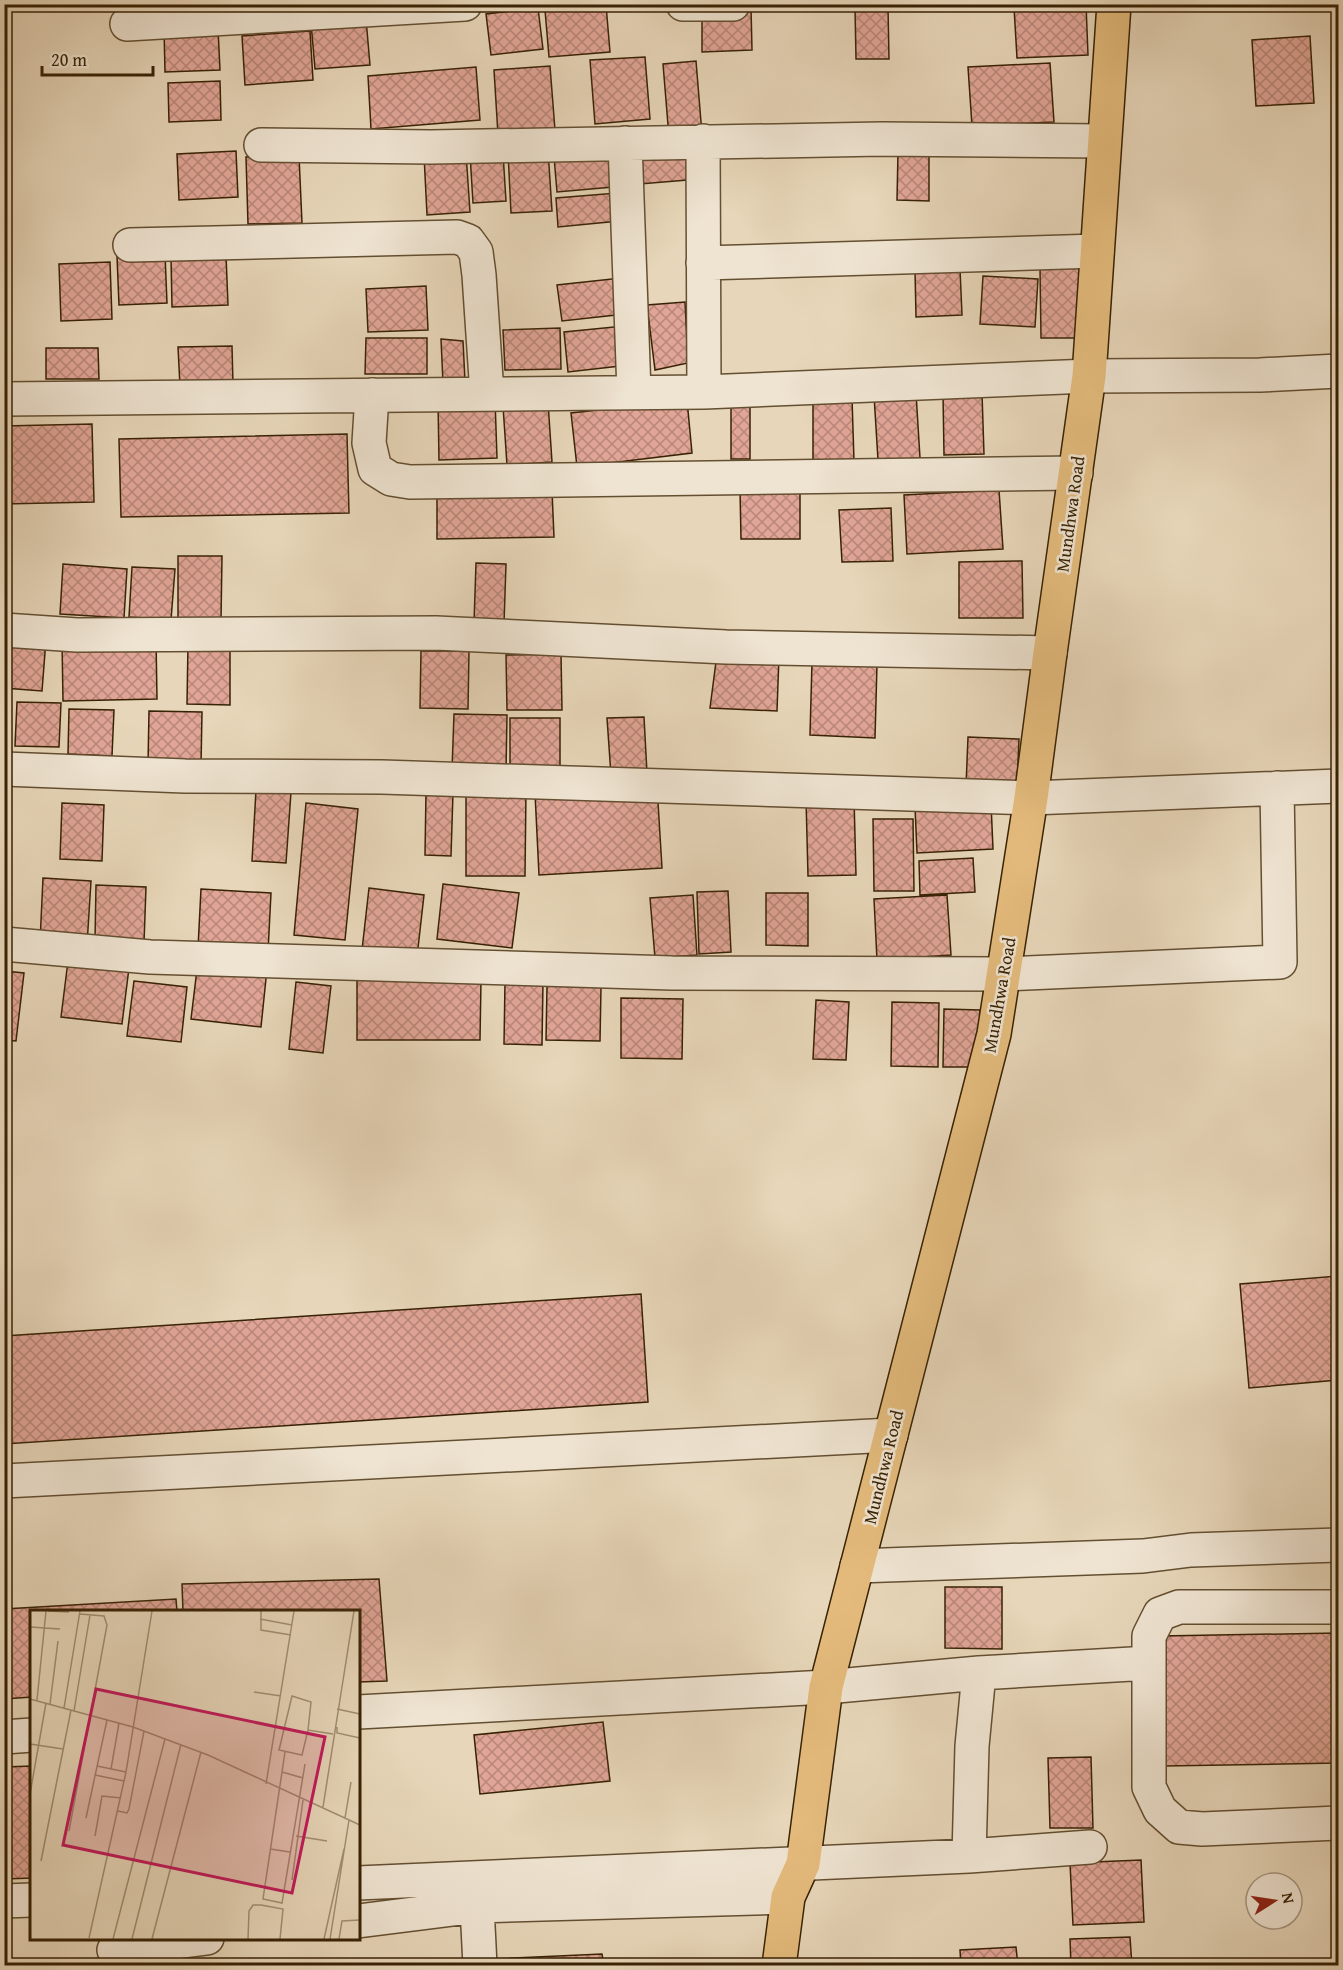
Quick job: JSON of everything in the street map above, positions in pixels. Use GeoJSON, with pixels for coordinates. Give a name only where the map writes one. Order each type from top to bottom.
{"type":"FeatureCollection","features":[{"type":"Feature","properties":{"kind":"main road","name":"Mundhwa Road"},"geometry":{"type":"LineString","coordinates":[[779,1965],[788,1897],[803,1864],[826,1687],[994,1034],[1031,798],[1089,376],[1114,4]]}},
{"type":"Feature","properties":{"kind":"street"},"geometry":{"type":"LineString","coordinates":[[127,24],[465,4]]}},
{"type":"Feature","properties":{"kind":"street"},"geometry":{"type":"LineString","coordinates":[[683,4],[733,4]]}},
{"type":"Feature","properties":{"kind":"street"},"geometry":{"type":"LineString","coordinates":[[261,145],[431,147],[882,139],[1104,141]]}},
{"type":"Feature","properties":{"kind":"street"},"geometry":{"type":"LineString","coordinates":[[703,141],[704,392]]}},
{"type":"Feature","properties":{"kind":"street"},"geometry":{"type":"LineString","coordinates":[[625,143],[634,392]]}},
{"type":"Feature","properties":{"kind":"street"},"geometry":{"type":"LineString","coordinates":[[130,245],[457,237],[468,241],[476,252],[479,275],[487,394]]}},
{"type":"Feature","properties":{"kind":"street"},"geometry":{"type":"LineString","coordinates":[[704,263],[1097,251]]}},
{"type":"Feature","properties":{"kind":"street"},"geometry":{"type":"LineString","coordinates":[[4,399],[704,392],[1089,376],[1260,375],[1338,371]]}},
{"type":"Feature","properties":{"kind":"street"},"geometry":{"type":"LineString","coordinates":[[372,395],[369,443],[375,469],[391,479],[410,482],[1076,473]]}},
{"type":"Feature","properties":{"kind":"street"},"geometry":{"type":"LineString","coordinates":[[4,630],[77,635],[436,633],[726,647],[1050,653]]}},
{"type":"Feature","properties":{"kind":"street"},"geometry":{"type":"LineString","coordinates":[[4,769],[185,776],[393,778],[1031,798],[1338,786]]}},
{"type":"Feature","properties":{"kind":"street"},"geometry":{"type":"LineString","coordinates":[[4,944],[150,957],[660,972],[1003,974],[1280,962],[1277,788]]}},
{"type":"Feature","properties":{"kind":"street"},"geometry":{"type":"LineString","coordinates":[[4,1481],[891,1435]]}},
{"type":"Feature","properties":{"kind":"street"},"geometry":{"type":"LineString","coordinates":[[857,1566],[1143,1556],[1191,1550],[1338,1545]]}},
{"type":"Feature","properties":{"kind":"street"},"geometry":{"type":"LineString","coordinates":[[1338,1607],[1179,1607],[1160,1614],[1149,1636],[1149,1787],[1160,1810],[1179,1827],[1202,1829],[1338,1822]]}},
{"type":"Feature","properties":{"kind":"street"},"geometry":{"type":"LineString","coordinates":[[360,1712],[826,1687],[979,1673],[1149,1664]]}},
{"type":"Feature","properties":{"kind":"street"},"geometry":{"type":"LineString","coordinates":[[969,1856],[972,1746],[979,1673]]}},
{"type":"Feature","properties":{"kind":"street"},"geometry":{"type":"LineString","coordinates":[[4,1737],[30,1735]]}},
{"type":"Feature","properties":{"kind":"street"},"geometry":{"type":"LineString","coordinates":[[360,1883],[969,1856],[1090,1847]]}},
{"type":"Feature","properties":{"kind":"street"},"geometry":{"type":"LineString","coordinates":[[360,1921],[477,1906],[788,1897]]}},
{"type":"Feature","properties":{"kind":"street"},"geometry":{"type":"LineString","coordinates":[[4,1901],[30,1900]]}},
{"type":"Feature","properties":{"kind":"street"},"geometry":{"type":"LineString","coordinates":[[477,1906],[480,1965]]}},
{"type":"Feature","properties":{"kind":"street"},"geometry":{"type":"LineString","coordinates":[[114,1950],[192,1940]]}},
{"type":"Feature","properties":{"kind":"building"},"geometry":{"type":"Polygon","coordinates":[[[1086,4],[1088,55],[1017,58],[1014,7],[1086,4]]]}},
{"type":"Feature","properties":{"kind":"building"},"geometry":{"type":"Polygon","coordinates":[[[606,5],[610,52],[549,57],[545,10],[606,5]]]}},
{"type":"Feature","properties":{"kind":"building"},"geometry":{"type":"Polygon","coordinates":[[[888,7],[889,59],[856,59],[855,8],[888,7]]]}},
{"type":"Feature","properties":{"kind":"building"},"geometry":{"type":"Polygon","coordinates":[[[538,8],[543,49],[491,55],[486,14],[538,8]]]}},
{"type":"Feature","properties":{"kind":"building"},"geometry":{"type":"Polygon","coordinates":[[[751,8],[752,50],[702,52],[702,10],[751,8]]]}},
{"type":"Feature","properties":{"kind":"building"},"geometry":{"type":"Polygon","coordinates":[[[366,19],[370,65],[315,69],[311,23],[366,19]]]}},
{"type":"Feature","properties":{"kind":"building"},"geometry":{"type":"Polygon","coordinates":[[[218,28],[220,70],[165,72],[164,29],[218,28]]]}},
{"type":"Feature","properties":{"kind":"building"},"geometry":{"type":"Polygon","coordinates":[[[310,31],[313,80],[245,85],[242,36],[310,31]]]}},
{"type":"Feature","properties":{"kind":"building"},"geometry":{"type":"Polygon","coordinates":[[[1310,36],[1314,103],[1256,106],[1252,40],[1310,36]]]}},
{"type":"Feature","properties":{"kind":"building"},"geometry":{"type":"Polygon","coordinates":[[[645,57],[650,119],[595,124],[590,60],[645,57]]]}},
{"type":"Feature","properties":{"kind":"building"},"geometry":{"type":"Polygon","coordinates":[[[696,61],[702,134],[669,137],[663,64],[696,61]]]}},
{"type":"Feature","properties":{"kind":"building"},"geometry":{"type":"Polygon","coordinates":[[[1050,63],[1054,122],[972,126],[968,67],[1050,63]]]}},
{"type":"Feature","properties":{"kind":"building"},"geometry":{"type":"Polygon","coordinates":[[[550,66],[555,130],[498,135],[494,70],[550,66]]]}},
{"type":"Feature","properties":{"kind":"building"},"geometry":{"type":"Polygon","coordinates":[[[476,67],[480,120],[371,129],[368,76],[476,67]]]}},
{"type":"Feature","properties":{"kind":"building"},"geometry":{"type":"Polygon","coordinates":[[[220,81],[221,120],[169,122],[168,83],[220,81]]]}},
{"type":"Feature","properties":{"kind":"building"},"geometry":{"type":"Polygon","coordinates":[[[548,150],[552,211],[511,213],[508,152],[548,150]]]}},
{"type":"Feature","properties":{"kind":"building"},"geometry":{"type":"Polygon","coordinates":[[[696,150],[699,179],[640,184],[637,154],[696,150]]]}},
{"type":"Feature","properties":{"kind":"building"},"geometry":{"type":"Polygon","coordinates":[[[236,151],[238,197],[179,200],[177,154],[236,151]]]}},
{"type":"Feature","properties":{"kind":"building"},"geometry":{"type":"Polygon","coordinates":[[[610,152],[613,187],[557,192],[554,157],[610,152]]]}},
{"type":"Feature","properties":{"kind":"building"},"geometry":{"type":"Polygon","coordinates":[[[898,152],[929,152],[929,201],[897,200],[898,152]]]}},
{"type":"Feature","properties":{"kind":"building"},"geometry":{"type":"Polygon","coordinates":[[[466,153],[470,212],[427,215],[424,155],[466,153]]]}},
{"type":"Feature","properties":{"kind":"building"},"geometry":{"type":"Polygon","coordinates":[[[503,153],[506,201],[473,203],[470,154],[503,153]]]}},
{"type":"Feature","properties":{"kind":"building"},"geometry":{"type":"Polygon","coordinates":[[[299,156],[302,223],[248,224],[246,157],[299,156]]]}},
{"type":"Feature","properties":{"kind":"building"},"geometry":{"type":"Polygon","coordinates":[[[617,193],[619,221],[558,227],[556,198],[617,193]]]}},
{"type":"Feature","properties":{"kind":"building"},"geometry":{"type":"Polygon","coordinates":[[[165,254],[167,303],[119,305],[117,256],[165,254]]]}},
{"type":"Feature","properties":{"kind":"building"},"geometry":{"type":"Polygon","coordinates":[[[226,255],[228,305],[172,307],[171,257],[226,255]]]}},
{"type":"Feature","properties":{"kind":"building"},"geometry":{"type":"Polygon","coordinates":[[[110,262],[112,319],[61,321],[59,264],[110,262]]]}},
{"type":"Feature","properties":{"kind":"building"},"geometry":{"type":"Polygon","coordinates":[[[1040,268],[1085,268],[1085,338],[1041,338],[1040,268]]]}},
{"type":"Feature","properties":{"kind":"building"},"geometry":{"type":"Polygon","coordinates":[[[960,269],[962,315],[916,317],[915,270],[960,269]]]}},
{"type":"Feature","properties":{"kind":"building"},"geometry":{"type":"Polygon","coordinates":[[[983,276],[1038,279],[1035,327],[980,324],[983,276]]]}},
{"type":"Feature","properties":{"kind":"building"},"geometry":{"type":"Polygon","coordinates":[[[621,278],[625,314],[562,321],[557,285],[621,278]]]}},
{"type":"Feature","properties":{"kind":"building"},"geometry":{"type":"Polygon","coordinates":[[[426,286],[428,330],[368,332],[366,289],[426,286]]]}},
{"type":"Feature","properties":{"kind":"building"},"geometry":{"type":"Polygon","coordinates":[[[685,302],[688,363],[655,370],[647,305],[685,302]]]}},
{"type":"Feature","properties":{"kind":"building"},"geometry":{"type":"Polygon","coordinates":[[[624,326],[629,365],[568,372],[564,332],[624,326]]]}},
{"type":"Feature","properties":{"kind":"building"},"geometry":{"type":"Polygon","coordinates":[[[560,328],[561,369],[505,370],[503,330],[560,328]]]}},
{"type":"Feature","properties":{"kind":"building"},"geometry":{"type":"Polygon","coordinates":[[[366,338],[427,338],[427,374],[365,374],[366,338]]]}},
{"type":"Feature","properties":{"kind":"building"},"geometry":{"type":"Polygon","coordinates":[[[441,339],[463,341],[465,381],[443,383],[441,339]]]}},
{"type":"Feature","properties":{"kind":"building"},"geometry":{"type":"Polygon","coordinates":[[[232,346],[233,384],[180,386],[178,347],[232,346]]]}},
{"type":"Feature","properties":{"kind":"building"},"geometry":{"type":"Polygon","coordinates":[[[46,348],[98,348],[99,379],[46,379],[46,348]]]}},
{"type":"Feature","properties":{"kind":"building"},"geometry":{"type":"Polygon","coordinates":[[[916,393],[920,458],[878,460],[874,395],[916,393]]]}},
{"type":"Feature","properties":{"kind":"building"},"geometry":{"type":"Polygon","coordinates":[[[982,393],[984,454],[944,455],[943,394],[982,393]]]}},
{"type":"Feature","properties":{"kind":"building"},"geometry":{"type":"Polygon","coordinates":[[[852,398],[854,461],[813,461],[813,399],[852,398]]]}},
{"type":"Feature","properties":{"kind":"building"},"geometry":{"type":"Polygon","coordinates":[[[495,399],[497,458],[439,460],[438,401],[495,399]]]}},
{"type":"Feature","properties":{"kind":"building"},"geometry":{"type":"Polygon","coordinates":[[[687,400],[692,453],[577,467],[571,413],[687,400]]]}},
{"type":"Feature","properties":{"kind":"building"},"geometry":{"type":"Polygon","coordinates":[[[548,402],[552,462],[507,465],[503,406],[548,402]]]}},
{"type":"Feature","properties":{"kind":"building"},"geometry":{"type":"Polygon","coordinates":[[[750,404],[750,459],[731,459],[731,405],[750,404]]]}},
{"type":"Feature","properties":{"kind":"building"},"geometry":{"type":"Polygon","coordinates":[[[92,424],[94,502],[4,504],[4,426],[92,424]]]}},
{"type":"Feature","properties":{"kind":"building"},"geometry":{"type":"Polygon","coordinates":[[[347,434],[349,513],[121,517],[119,439],[347,434]]]}},
{"type":"Feature","properties":{"kind":"building"},"geometry":{"type":"Polygon","coordinates":[[[800,488],[800,539],[741,539],[740,489],[800,488]]]}},
{"type":"Feature","properties":{"kind":"building"},"geometry":{"type":"Polygon","coordinates":[[[999,490],[1003,549],[907,554],[904,495],[999,490]]]}},
{"type":"Feature","properties":{"kind":"building"},"geometry":{"type":"Polygon","coordinates":[[[552,491],[554,537],[437,539],[437,494],[552,491]]]}},
{"type":"Feature","properties":{"kind":"building"},"geometry":{"type":"Polygon","coordinates":[[[891,508],[893,561],[842,562],[839,510],[891,508]]]}},
{"type":"Feature","properties":{"kind":"building"},"geometry":{"type":"Polygon","coordinates":[[[178,556],[222,556],[221,620],[178,620],[178,556]]]}},
{"type":"Feature","properties":{"kind":"building"},"geometry":{"type":"Polygon","coordinates":[[[1022,561],[1023,618],[959,618],[959,562],[1022,561]]]}},
{"type":"Feature","properties":{"kind":"building"},"geometry":{"type":"Polygon","coordinates":[[[476,563],[506,564],[504,624],[474,623],[476,563]]]}},
{"type":"Feature","properties":{"kind":"building"},"geometry":{"type":"Polygon","coordinates":[[[63,564],[127,569],[124,618],[60,614],[63,564]]]}},
{"type":"Feature","properties":{"kind":"building"},"geometry":{"type":"Polygon","coordinates":[[[132,567],[175,569],[171,620],[129,617],[132,567]]]}},
{"type":"Feature","properties":{"kind":"building"},"geometry":{"type":"Polygon","coordinates":[[[4,637],[46,640],[42,691],[4,688],[4,637]]]}},
{"type":"Feature","properties":{"kind":"building"},"geometry":{"type":"Polygon","coordinates":[[[156,639],[157,699],[63,701],[62,641],[156,639]]]}},
{"type":"Feature","properties":{"kind":"building"},"geometry":{"type":"Polygon","coordinates":[[[188,644],[230,645],[230,705],[187,704],[188,644]]]}},
{"type":"Feature","properties":{"kind":"building"},"geometry":{"type":"Polygon","coordinates":[[[421,651],[469,651],[468,709],[420,708],[421,651]]]}},
{"type":"Feature","properties":{"kind":"building"},"geometry":{"type":"Polygon","coordinates":[[[561,654],[562,710],[507,710],[506,655],[561,654]]]}},
{"type":"Feature","properties":{"kind":"building"},"geometry":{"type":"Polygon","coordinates":[[[717,654],[779,656],[777,711],[710,708],[717,654]]]}},
{"type":"Feature","properties":{"kind":"building"},"geometry":{"type":"Polygon","coordinates":[[[812,662],[877,664],[875,738],[810,735],[812,662]]]}},
{"type":"Feature","properties":{"kind":"building"},"geometry":{"type":"Polygon","coordinates":[[[17,702],[61,703],[59,747],[15,746],[17,702]]]}},
{"type":"Feature","properties":{"kind":"building"},"geometry":{"type":"Polygon","coordinates":[[[69,709],[114,710],[112,756],[68,754],[69,709]]]}},
{"type":"Feature","properties":{"kind":"building"},"geometry":{"type":"Polygon","coordinates":[[[149,711],[202,712],[201,766],[148,764],[149,711]]]}},
{"type":"Feature","properties":{"kind":"building"},"geometry":{"type":"Polygon","coordinates":[[[454,714],[507,715],[506,771],[452,770],[454,714]]]}},
{"type":"Feature","properties":{"kind":"building"},"geometry":{"type":"Polygon","coordinates":[[[644,717],[647,773],[611,775],[607,718],[644,717]]]}},
{"type":"Feature","properties":{"kind":"building"},"geometry":{"type":"Polygon","coordinates":[[[510,718],[560,718],[560,775],[510,774],[510,718]]]}},
{"type":"Feature","properties":{"kind":"building"},"geometry":{"type":"Polygon","coordinates":[[[968,737],[1019,739],[1017,787],[966,786],[968,737]]]}},
{"type":"Feature","properties":{"kind":"building"},"geometry":{"type":"Polygon","coordinates":[[[657,786],[662,868],[539,875],[535,793],[657,786]]]}},
{"type":"Feature","properties":{"kind":"building"},"geometry":{"type":"Polygon","coordinates":[[[256,790],[291,792],[286,863],[252,861],[256,790]]]}},
{"type":"Feature","properties":{"kind":"building"},"geometry":{"type":"Polygon","coordinates":[[[466,791],[526,791],[525,876],[466,876],[466,791]]]}},
{"type":"Feature","properties":{"kind":"building"},"geometry":{"type":"Polygon","coordinates":[[[426,792],[453,793],[451,856],[425,855],[426,792]]]}},
{"type":"Feature","properties":{"kind":"building"},"geometry":{"type":"Polygon","coordinates":[[[854,798],[856,875],[808,876],[806,799],[854,798]]]}},
{"type":"Feature","properties":{"kind":"building"},"geometry":{"type":"Polygon","coordinates":[[[62,803],[104,805],[102,861],[60,859],[62,803]]]}},
{"type":"Feature","properties":{"kind":"building"},"geometry":{"type":"Polygon","coordinates":[[[306,803],[358,809],[345,940],[294,935],[306,803]]]}},
{"type":"Feature","properties":{"kind":"building"},"geometry":{"type":"Polygon","coordinates":[[[991,803],[993,849],[917,853],[915,807],[991,803]]]}},
{"type":"Feature","properties":{"kind":"building"},"geometry":{"type":"Polygon","coordinates":[[[873,819],[913,819],[914,891],[874,891],[873,819]]]}},
{"type":"Feature","properties":{"kind":"building"},"geometry":{"type":"Polygon","coordinates":[[[973,858],[975,892],[920,895],[919,861],[973,858]]]}},
{"type":"Feature","properties":{"kind":"building"},"geometry":{"type":"Polygon","coordinates":[[[4,864],[11,864],[10,934],[4,933],[4,864]]]}},
{"type":"Feature","properties":{"kind":"building"},"geometry":{"type":"Polygon","coordinates":[[[43,878],[91,881],[87,945],[40,942],[43,878]]]}},
{"type":"Feature","properties":{"kind":"building"},"geometry":{"type":"Polygon","coordinates":[[[443,884],[519,893],[512,948],[437,939],[443,884]]]}},
{"type":"Feature","properties":{"kind":"building"},"geometry":{"type":"Polygon","coordinates":[[[96,885],[146,887],[144,943],[95,941],[96,885]]]}},
{"type":"Feature","properties":{"kind":"building"},"geometry":{"type":"Polygon","coordinates":[[[369,888],[424,895],[417,957],[362,950],[369,888]]]}},
{"type":"Feature","properties":{"kind":"building"},"geometry":{"type":"Polygon","coordinates":[[[201,889],[271,893],[268,952],[198,948],[201,889]]]}},
{"type":"Feature","properties":{"kind":"building"},"geometry":{"type":"Polygon","coordinates":[[[728,891],[731,952],[699,954],[697,892],[728,891]]]}},
{"type":"Feature","properties":{"kind":"building"},"geometry":{"type":"Polygon","coordinates":[[[766,893],[808,893],[808,946],[766,945],[766,893]]]}},
{"type":"Feature","properties":{"kind":"building"},"geometry":{"type":"Polygon","coordinates":[[[693,895],[697,955],[655,958],[650,898],[693,895]]]}},
{"type":"Feature","properties":{"kind":"building"},"geometry":{"type":"Polygon","coordinates":[[[947,895],[951,955],[877,960],[874,899],[947,895]]]}},
{"type":"Feature","properties":{"kind":"building"},"geometry":{"type":"Polygon","coordinates":[[[68,961],[129,968],[122,1024],[61,1017],[68,961]]]}},
{"type":"Feature","properties":{"kind":"building"},"geometry":{"type":"Polygon","coordinates":[[[198,961],[267,969],[261,1027],[191,1019],[198,961]]]}},
{"type":"Feature","properties":{"kind":"building"},"geometry":{"type":"Polygon","coordinates":[[[4,971],[24,973],[16,1041],[4,1040],[4,971]]]}},
{"type":"Feature","properties":{"kind":"building"},"geometry":{"type":"Polygon","coordinates":[[[357,979],[481,980],[480,1040],[357,1040],[357,979]]]}},
{"type":"Feature","properties":{"kind":"building"},"geometry":{"type":"Polygon","coordinates":[[[134,981],[187,987],[181,1042],[127,1036],[134,981]]]}},
{"type":"Feature","properties":{"kind":"building"},"geometry":{"type":"Polygon","coordinates":[[[296,982],[331,986],[323,1053],[289,1049],[296,982]]]}},
{"type":"Feature","properties":{"kind":"building"},"geometry":{"type":"Polygon","coordinates":[[[505,982],[543,982],[542,1045],[504,1044],[505,982]]]}},
{"type":"Feature","properties":{"kind":"building"},"geometry":{"type":"Polygon","coordinates":[[[547,986],[601,987],[600,1041],[546,1040],[547,986]]]}},
{"type":"Feature","properties":{"kind":"building"},"geometry":{"type":"Polygon","coordinates":[[[621,998],[683,999],[682,1059],[621,1058],[621,998]]]}},
{"type":"Feature","properties":{"kind":"building"},"geometry":{"type":"Polygon","coordinates":[[[816,1000],[849,1002],[846,1060],[813,1059],[816,1000]]]}},
{"type":"Feature","properties":{"kind":"building"},"geometry":{"type":"Polygon","coordinates":[[[892,1002],[939,1003],[938,1067],[891,1066],[892,1002]]]}},
{"type":"Feature","properties":{"kind":"building"},"geometry":{"type":"Polygon","coordinates":[[[944,1009],[980,1010],[980,1067],[943,1067],[944,1009]]]}},
{"type":"Feature","properties":{"kind":"building"},"geometry":{"type":"Polygon","coordinates":[[[1338,1276],[1338,1380],[1249,1388],[1240,1284],[1338,1276]]]}},
{"type":"Feature","properties":{"kind":"building"},"geometry":{"type":"Polygon","coordinates":[[[641,1294],[648,1402],[4,1444],[4,1336],[641,1294]]]}},
{"type":"Feature","properties":{"kind":"building"},"geometry":{"type":"Polygon","coordinates":[[[379,1579],[387,1681],[360,1682],[360,1610],[183,1610],[182,1584],[379,1579]]]}},
{"type":"Feature","properties":{"kind":"building"},"geometry":{"type":"Polygon","coordinates":[[[945,1587],[1002,1587],[1002,1649],[945,1648],[945,1587]]]}},
{"type":"Feature","properties":{"kind":"building"},"geometry":{"type":"Polygon","coordinates":[[[176,1599],[177,1610],[30,1610],[30,1697],[4,1699],[4,1609],[176,1599]]]}},
{"type":"Feature","properties":{"kind":"building"},"geometry":{"type":"Polygon","coordinates":[[[1338,1633],[1338,1763],[1164,1766],[1161,1636],[1338,1633]]]}},
{"type":"Feature","properties":{"kind":"building"},"geometry":{"type":"Polygon","coordinates":[[[603,1722],[610,1781],[480,1794],[474,1735],[603,1722]]]}},
{"type":"Feature","properties":{"kind":"building"},"geometry":{"type":"Polygon","coordinates":[[[1091,1757],[1093,1828],[1050,1828],[1048,1758],[1091,1757]]]}},
{"type":"Feature","properties":{"kind":"building"},"geometry":{"type":"Polygon","coordinates":[[[30,1766],[30,1878],[4,1879],[4,1767],[30,1766]]]}},
{"type":"Feature","properties":{"kind":"building"},"geometry":{"type":"Polygon","coordinates":[[[1141,1860],[1144,1922],[1073,1925],[1070,1863],[1141,1860]]]}},
{"type":"Feature","properties":{"kind":"building"},"geometry":{"type":"Polygon","coordinates":[[[1130,1937],[1132,1966],[1071,1966],[1070,1939],[1130,1937]]]}},
{"type":"Feature","properties":{"kind":"building"},"geometry":{"type":"Polygon","coordinates":[[[1016,1947],[1018,1966],[961,1966],[960,1950],[1016,1947]]]}},
{"type":"Feature","properties":{"kind":"building"},"geometry":{"type":"Polygon","coordinates":[[[602,1954],[604,1966],[495,1966],[494,1959],[602,1954]]]}}]}
